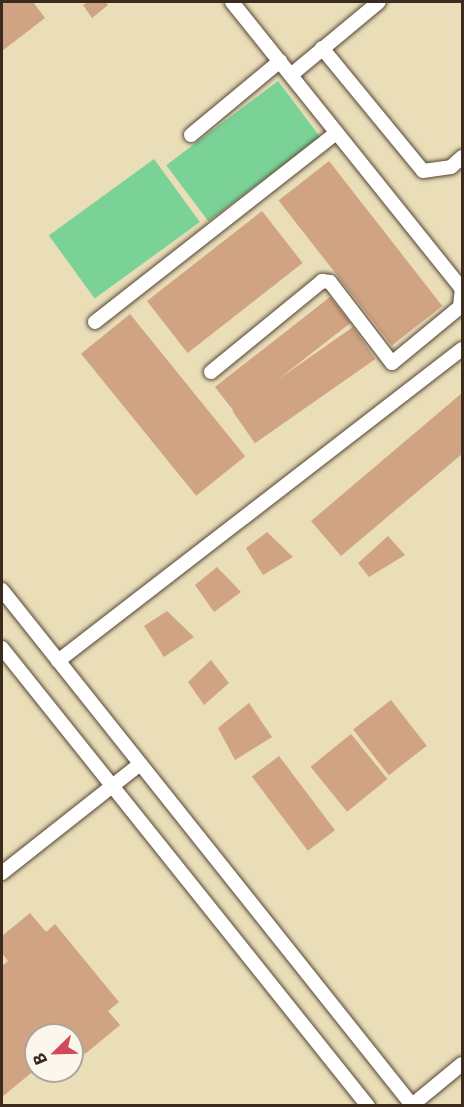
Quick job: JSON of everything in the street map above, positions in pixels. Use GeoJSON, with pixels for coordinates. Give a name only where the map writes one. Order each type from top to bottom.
{"type":"FeatureCollection","features":[{"type":"Feature","properties":{"kind":"lane"},"geometry":{"type":"LineString","coordinates":[[211,372],[322,281],[330,282],[392,363],[460,307],[462,289],[232,2]]}},
{"type":"Feature","properties":{"kind":"lane"},"geometry":{"type":"LineString","coordinates":[[291,75],[379,2]]}},
{"type":"Feature","properties":{"kind":"lane"},"geometry":{"type":"LineString","coordinates":[[322,48],[423,171],[451,167],[462,157]]}},
{"type":"Feature","properties":{"kind":"lane"},"geometry":{"type":"LineString","coordinates":[[191,135],[280,61]]}},
{"type":"Feature","properties":{"kind":"lane"},"geometry":{"type":"LineString","coordinates":[[94,322],[336,133]]}},
{"type":"Feature","properties":{"kind":"lane"},"geometry":{"type":"LineString","coordinates":[[58,662],[462,349]]}},
{"type":"Feature","properties":{"kind":"lane"},"geometry":{"type":"LineString","coordinates":[[2,590],[412,1105],[462,1064]]}},
{"type":"Feature","properties":{"kind":"lane"},"geometry":{"type":"LineString","coordinates":[[2,648],[368,1106]]}},
{"type":"Feature","properties":{"kind":"lane"},"geometry":{"type":"LineString","coordinates":[[2,873],[140,764]]}},
{"type":"Feature","properties":{"kind":"green space"},"geometry":{"type":"Polygon","coordinates":[[[278,81],[320,137],[208,221],[166,165],[278,81]]]}},
{"type":"Feature","properties":{"kind":"green space"},"geometry":{"type":"Polygon","coordinates":[[[154,159],[200,222],[95,299],[49,235],[154,159]]]}},
{"type":"Feature","properties":{"kind":"building"},"geometry":{"type":"Polygon","coordinates":[[[2,2],[33,2],[45,18],[2,51],[2,2]]]}},
{"type":"Feature","properties":{"kind":"building"},"geometry":{"type":"Polygon","coordinates":[[[88,2],[106,2],[108,5],[92,18],[83,5],[88,2]]]}},
{"type":"Feature","properties":{"kind":"building"},"geometry":{"type":"Polygon","coordinates":[[[329,161],[442,306],[392,345],[279,200],[329,161]]]}},
{"type":"Feature","properties":{"kind":"building"},"geometry":{"type":"Polygon","coordinates":[[[262,211],[303,263],[188,353],[147,301],[262,211]]]}},
{"type":"Feature","properties":{"kind":"building"},"geometry":{"type":"Polygon","coordinates":[[[330,297],[350,323],[235,413],[215,387],[330,297]]]}},
{"type":"Feature","properties":{"kind":"building"},"geometry":{"type":"Polygon","coordinates":[[[130,314],[245,456],[196,496],[81,354],[130,314]]]}},
{"type":"Feature","properties":{"kind":"building"},"geometry":{"type":"Polygon","coordinates":[[[353,327],[375,359],[255,443],[233,411],[353,327]]]}},
{"type":"Feature","properties":{"kind":"building"},"geometry":{"type":"Polygon","coordinates":[[[462,393],[462,454],[341,556],[311,521],[462,393]]]}},
{"type":"Feature","properties":{"kind":"building"},"geometry":{"type":"Polygon","coordinates":[[[267,532],[293,557],[263,575],[246,548],[267,532]]]}},
{"type":"Feature","properties":{"kind":"building"},"geometry":{"type":"Polygon","coordinates":[[[388,536],[405,555],[369,577],[358,563],[388,536]]]}},
{"type":"Feature","properties":{"kind":"building"},"geometry":{"type":"Polygon","coordinates":[[[217,567],[241,592],[214,612],[195,585],[217,567]]]}},
{"type":"Feature","properties":{"kind":"building"},"geometry":{"type":"Polygon","coordinates":[[[167,611],[194,637],[164,657],[144,626],[167,611]]]}},
{"type":"Feature","properties":{"kind":"building"},"geometry":{"type":"Polygon","coordinates":[[[211,660],[229,683],[204,705],[188,682],[211,660]]]}},
{"type":"Feature","properties":{"kind":"building"},"geometry":{"type":"Polygon","coordinates":[[[391,700],[427,746],[389,775],[353,730],[391,700]]]}},
{"type":"Feature","properties":{"kind":"building"},"geometry":{"type":"Polygon","coordinates":[[[249,703],[272,737],[235,760],[218,728],[249,703]]]}},
{"type":"Feature","properties":{"kind":"building"},"geometry":{"type":"Polygon","coordinates":[[[351,734],[388,779],[347,812],[311,767],[351,734]]]}},
{"type":"Feature","properties":{"kind":"building"},"geometry":{"type":"Polygon","coordinates":[[[279,756],[335,830],[308,851],[252,776],[279,756]]]}},
{"type":"Feature","properties":{"kind":"building"},"geometry":{"type":"Polygon","coordinates":[[[30,913],[46,932],[55,924],[119,1002],[108,1011],[120,1025],[85,1054],[84,1023],[24,1023],[24,1079],[2,1097],[2,966],[8,961],[2,953],[2,936],[30,913]]]}}]}
